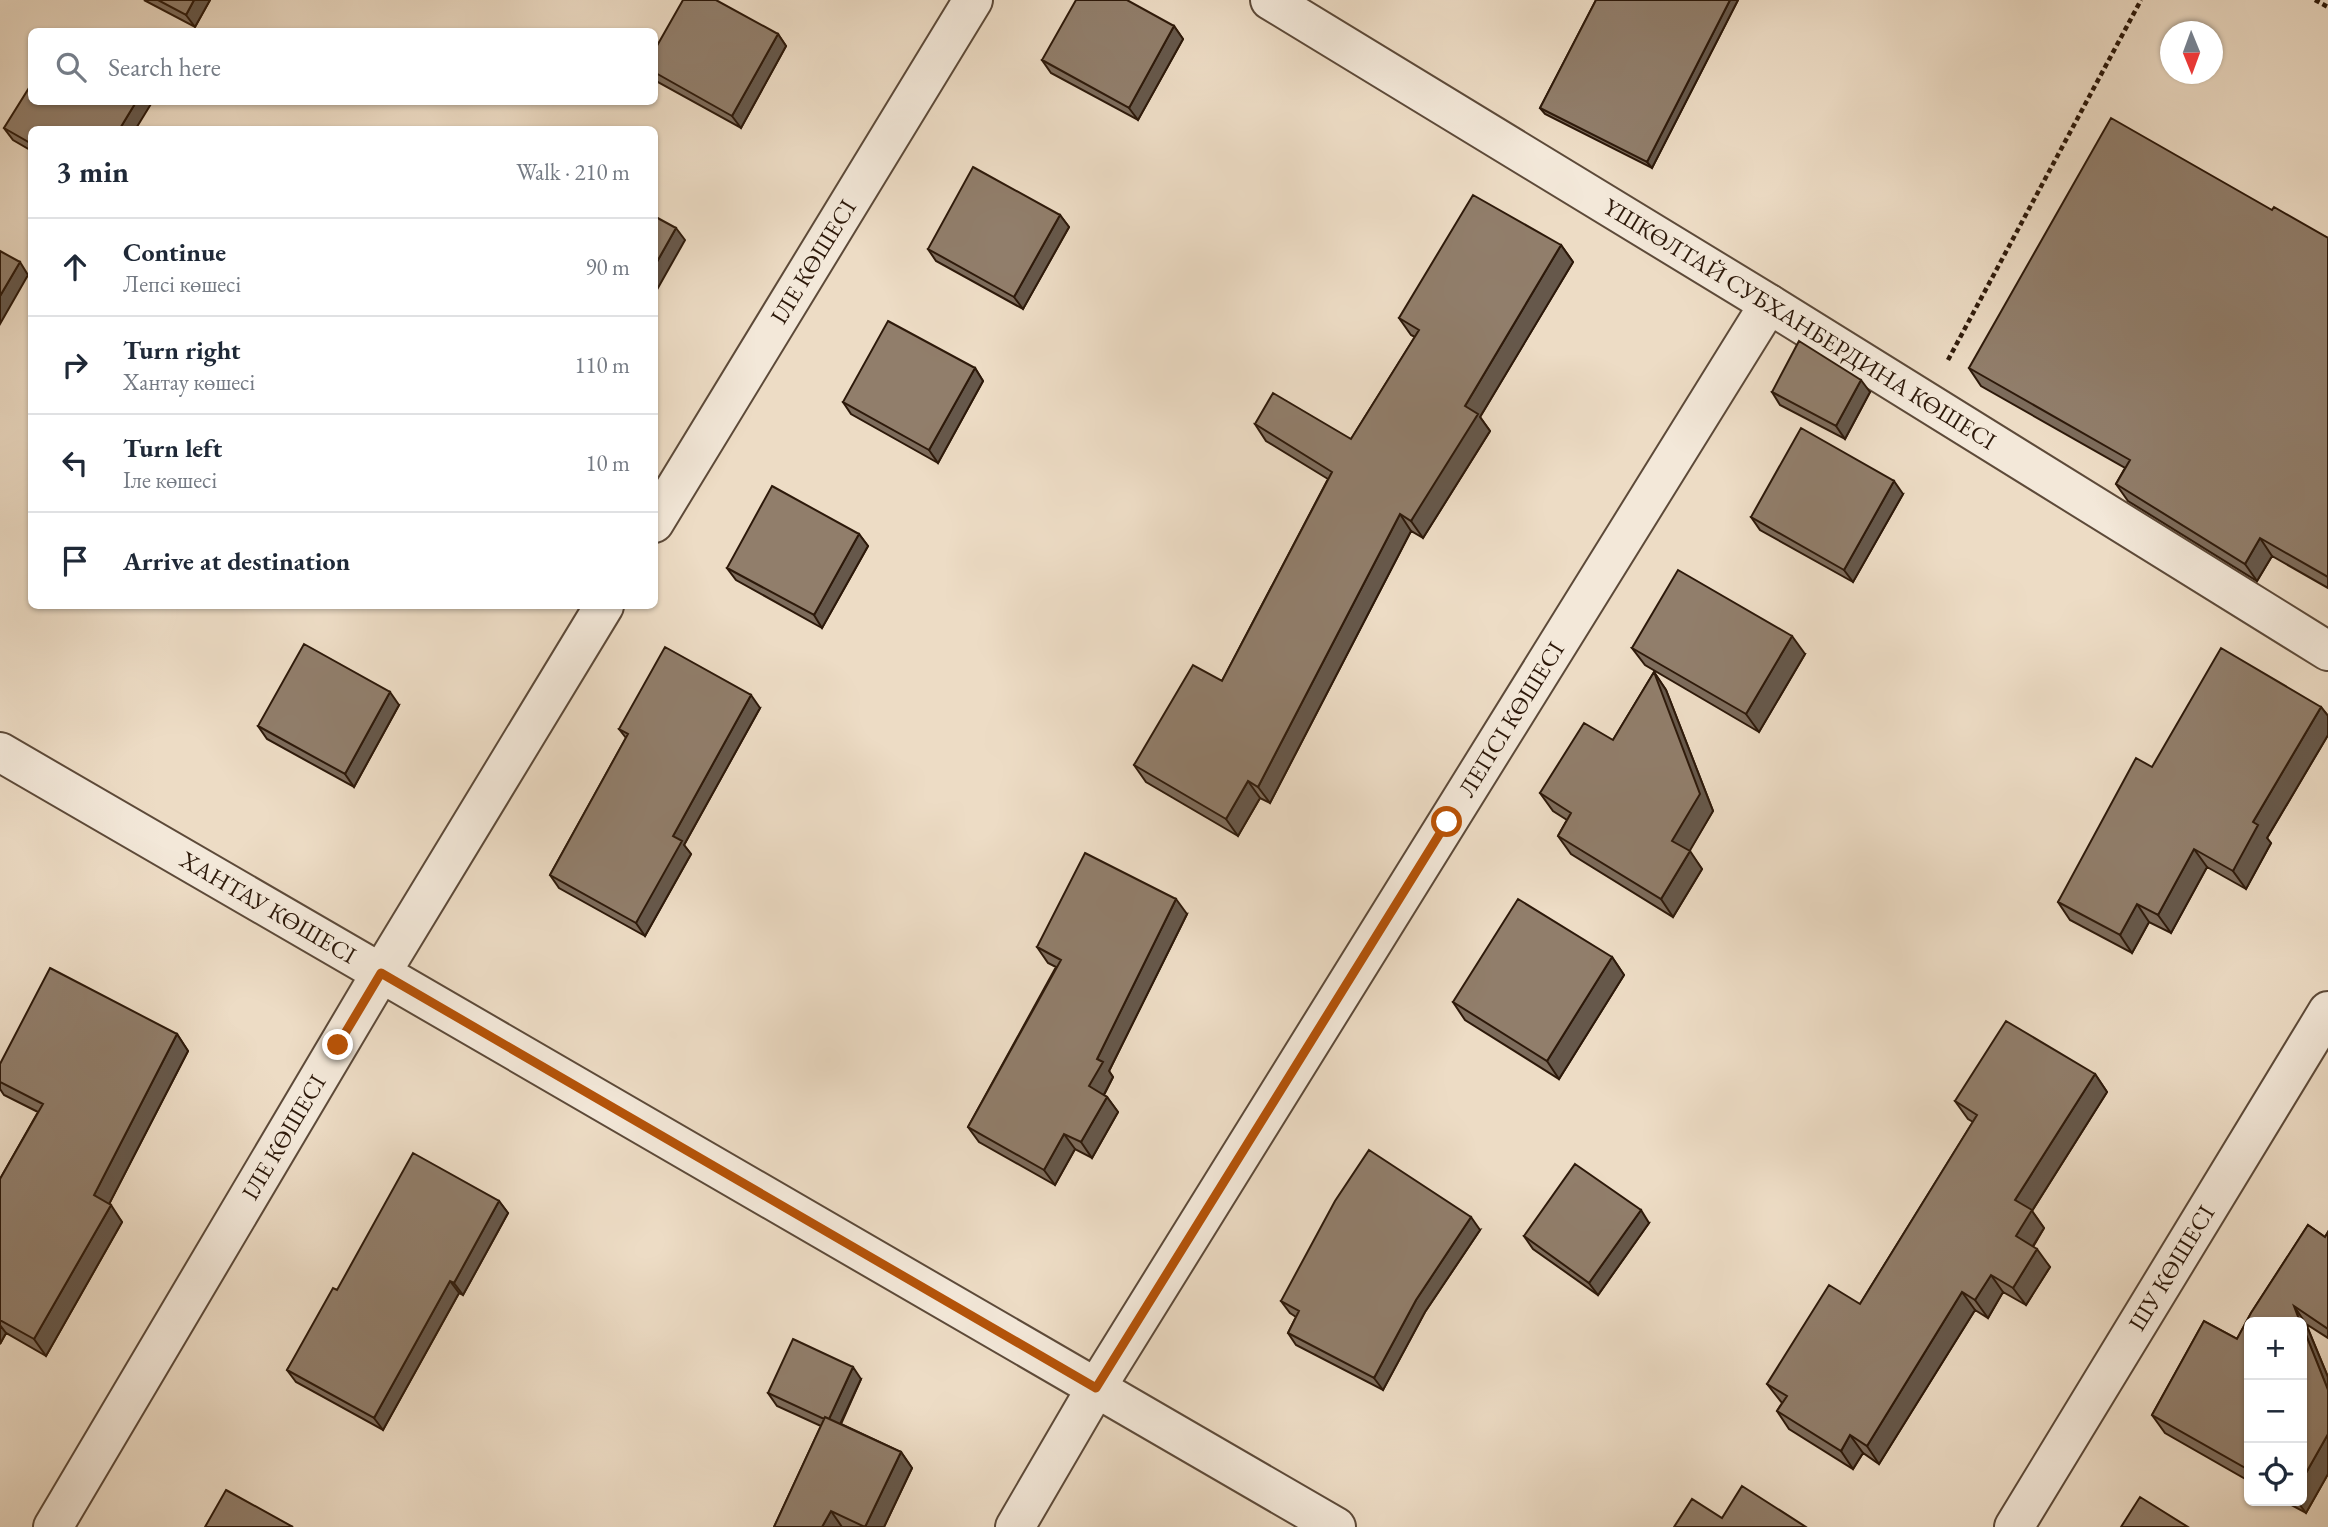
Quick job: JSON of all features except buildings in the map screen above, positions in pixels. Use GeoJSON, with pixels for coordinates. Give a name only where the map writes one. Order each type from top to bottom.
{"type":"FeatureCollection","features":[{"type":"Feature","properties":{"kind":"street","name":"ІЛЕ КӨШЕСІ"},"geometry":{"type":"LineString","coordinates":[[658,516],[973,0]]}},
{"type":"Feature","properties":{"kind":"street","name":"ҮШКӨЛТАЙ СУБХАНБЕРДИНА КӨШЕСІ"},"geometry":{"type":"LineString","coordinates":[[1270,0],[1769,304],[2328,651]]}},
{"type":"Feature","properties":{"kind":"street","name":"ЛЕПСІ КӨШЕСІ"},"geometry":{"type":"LineString","coordinates":[[1015,1527],[1096,1388],[1769,304]]}},
{"type":"Feature","properties":{"kind":"street","name":"ІЛЕ КӨШЕСІ"},"geometry":{"type":"LineString","coordinates":[[53,1527],[381,973],[602,609]]}},
{"type":"Feature","properties":{"kind":"street","name":"ХАНТАУ КӨШЕСІ"},"geometry":{"type":"LineString","coordinates":[[0,752],[1336,1527]]}},
{"type":"Feature","properties":{"kind":"street","name":"ШУ КӨШЕСІ"},"geometry":{"type":"LineString","coordinates":[[2014,1527],[2328,1011]]}},
{"type":"Feature","properties":{"kind":"path"},"geometry":{"type":"LineString","coordinates":[[1926,401],[2141,0]]}},
{"type":"Feature","properties":{"kind":"path"},"geometry":{"type":"LineString","coordinates":[[2315,0],[2328,7]]}},
{"type":"Feature","properties":{"kind":"route"},"geometry":{"type":"LineString","coordinates":[[338,1045],[381,973],[1096,1388],[1447,822]]}}]}
